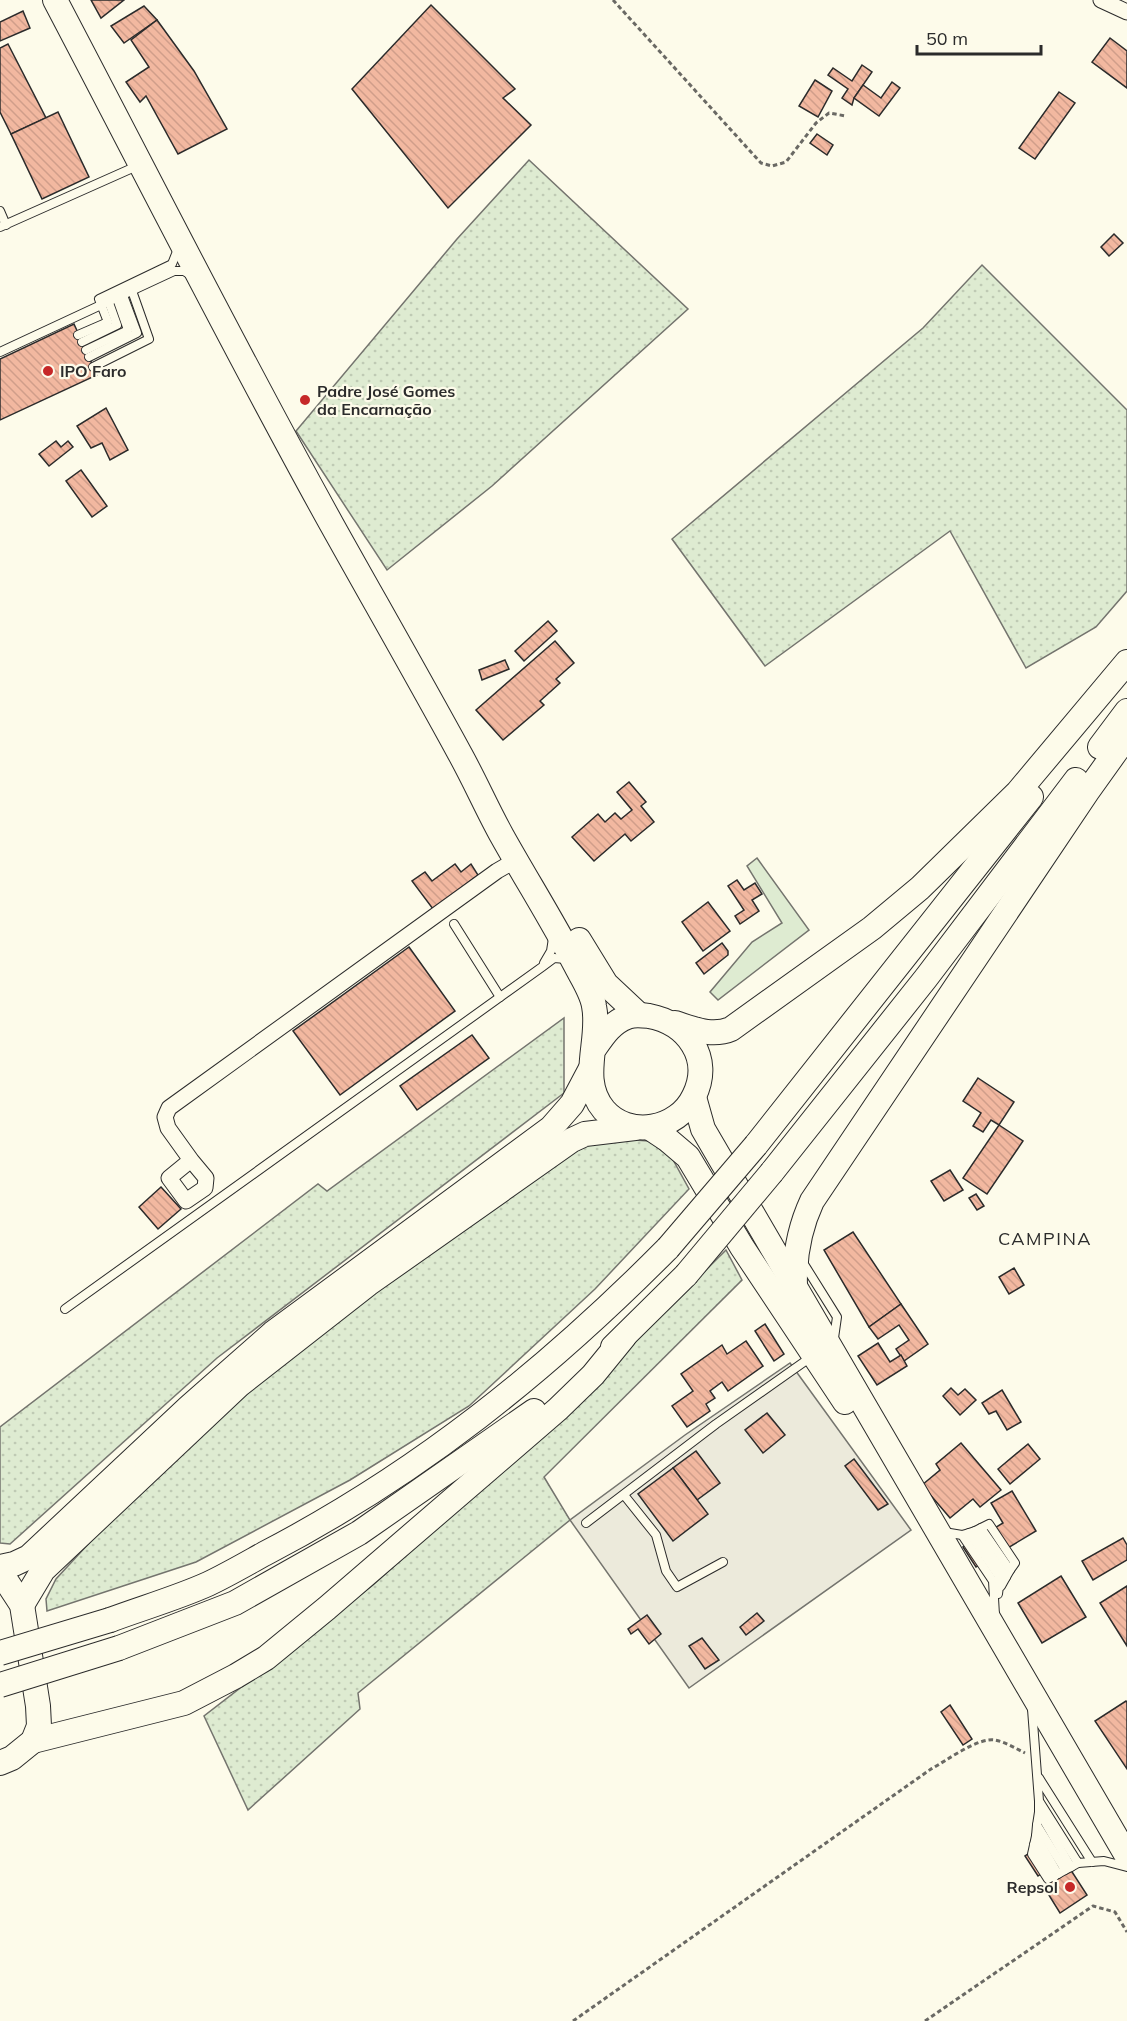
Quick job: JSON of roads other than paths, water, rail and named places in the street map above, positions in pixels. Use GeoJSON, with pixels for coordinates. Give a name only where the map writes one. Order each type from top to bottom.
{"type":"FeatureCollection","features":[{"type":"Feature","properties":{"kind":"main road"},"geometry":{"type":"LineString","coordinates":[[55,0],[141,164],[185,263],[575,964],[594,1005],[592,1060],[597,1099],[606,1112],[619,1122],[643,1128],[668,1140],[687,1157],[742,1247],[824,1353],[935,1528],[1127,1856]]}},
{"type":"Feature","properties":{"kind":"main road"},"geometry":{"type":"LineString","coordinates":[[382,615],[476,759],[606,984],[648,1016],[699,1031],[721,1033],[753,1014],[872,928],[920,888],[1018,792],[1127,662]]}},
{"type":"Feature","properties":{"kind":"main road"},"geometry":{"type":"LineString","coordinates":[[0,1653],[110,1620],[207,1584],[303,1534],[366,1497],[416,1463],[532,1376],[668,1248],[756,1145],[988,853],[1127,671]]}},
{"type":"Feature","properties":{"kind":"main road"},"geometry":{"type":"LineString","coordinates":[[0,1685],[119,1648],[235,1603],[359,1533],[546,1402],[582,1374],[624,1337],[686,1275],[772,1172],[940,960],[1127,711]]}},
{"type":"Feature","properties":{"kind":"main road"},"geometry":{"type":"LineString","coordinates":[[795,1288],[796,1251],[804,1218],[812,1200],[1028,878],[1127,736]]}},
{"type":"Feature","properties":{"kind":"main road"},"geometry":{"type":"LineString","coordinates":[[0,1567],[29,1557],[189,1407],[273,1333],[551,1128],[572,1104],[607,1031],[616,1023],[627,1017],[648,1016],[672,1023],[685,1033],[695,1047],[700,1062],[699,1079],[694,1097],[674,1119],[643,1128],[585,1134],[572,1140],[368,1284],[239,1385],[43,1570],[22,1605]]}},
{"type":"Feature","properties":{"kind":"main road"},"geometry":{"type":"LineString","coordinates":[[694,1097],[703,1129],[795,1288],[824,1353],[1015,1666]]}},
{"type":"Feature","properties":{"kind":"main road"},"geometry":{"type":"LineString","coordinates":[[0,1763],[12,1758],[33,1741],[184,1703],[236,1677],[266,1658],[558,1409],[593,1375],[624,1337]]}},
{"type":"Feature","properties":{"kind":"main road"},"geometry":{"type":"LineString","coordinates":[[0,1577],[7,1582],[22,1605],[38,1706],[39,1726],[33,1741]]}},
{"type":"Feature","properties":{"kind":"street"},"geometry":{"type":"LineString","coordinates":[[1101,0],[1127,12]]}},
{"type":"Feature","properties":{"kind":"street"},"geometry":{"type":"LineString","coordinates":[[191,1160],[168,1128],[165,1117],[169,1108],[497,871],[516,860]]}},
{"type":"Feature","properties":{"kind":"lane"},"geometry":{"type":"LineString","coordinates":[[0,211],[3,226],[141,164]]}},
{"type":"Feature","properties":{"kind":"lane"},"geometry":{"type":"LineString","coordinates":[[0,352],[185,263]]}},
{"type":"Feature","properties":{"kind":"lane"},"geometry":{"type":"LineString","coordinates":[[93,367],[149,339],[131,287]]}},
{"type":"Feature","properties":{"kind":"lane"},"geometry":{"type":"LineString","coordinates":[[80,338],[108,322],[113,296]]}},
{"type":"Feature","properties":{"kind":"lane"},"geometry":{"type":"LineString","coordinates":[[87,353],[128,330],[113,296]]}},
{"type":"Feature","properties":{"kind":"lane"},"geometry":{"type":"LineString","coordinates":[[454,924],[500,997]]}},
{"type":"Feature","properties":{"kind":"lane"},"geometry":{"type":"LineString","coordinates":[[542,966],[551,951],[554,928]]}},
{"type":"Feature","properties":{"kind":"lane"},"geometry":{"type":"LineString","coordinates":[[65,1309],[542,966],[554,958],[565,958],[575,964]]}},
{"type":"Feature","properties":{"kind":"lane"},"geometry":{"type":"LineString","coordinates":[[586,1523],[716,1424],[824,1353],[837,1317],[796,1251]]}},
{"type":"Feature","properties":{"kind":"lane"},"geometry":{"type":"LineString","coordinates":[[624,1494],[656,1535],[666,1570],[676,1587],[723,1562]]}},
{"type":"Feature","properties":{"kind":"lane"},"geometry":{"type":"LineString","coordinates":[[935,1528],[946,1533],[972,1532],[989,1524],[1015,1563],[998,1593]]}},
{"type":"Feature","properties":{"kind":"lane"},"geometry":{"type":"LineString","coordinates":[[972,1532],[1008,1573]]}},
{"type":"Feature","properties":{"kind":"lane"},"geometry":{"type":"LineString","coordinates":[[972,1532],[1000,1578],[994,1607]]}},
{"type":"Feature","properties":{"kind":"lane"},"geometry":{"type":"LineString","coordinates":[[972,1532],[993,1581],[998,1637]]}},
{"type":"Feature","properties":{"kind":"lane"},"geometry":{"type":"LineString","coordinates":[[1030,1692],[1039,1801],[1035,1840],[1065,1870]]}},
{"type":"Feature","properties":{"kind":"lane"},"geometry":{"type":"LineString","coordinates":[[1038,1777],[1092,1862]]}},
{"type":"Feature","properties":{"kind":"lane"},"geometry":{"type":"LineString","coordinates":[[1039,1801],[1065,1870]]}},
{"type":"Feature","properties":{"kind":"lane"},"geometry":{"type":"LineString","coordinates":[[1039,1812],[1065,1870]]}},
{"type":"Feature","properties":{"kind":"lane"},"geometry":{"type":"LineString","coordinates":[[1037,1825],[1065,1870]]}},
{"type":"Feature","properties":{"kind":"lane"},"geometry":{"type":"LineString","coordinates":[[1065,1870],[1104,1861],[1127,1867]]}},
{"type":"Feature","properties":{"kind":"place","name":"IPO Faro"},"geometry":{"type":"Point","coordinates":[48,371]}},
{"type":"Feature","properties":{"kind":"place","name":"Padre José Gomes da Encarnação"},"geometry":{"type":"Point","coordinates":[305,400]}},
{"type":"Feature","properties":{"kind":"place","name":"Repsol"},"geometry":{"type":"Point","coordinates":[1070,1887]}},
{"type":"Feature","properties":{"kind":"district","name":"CAMPINA"},"geometry":{"type":"Point","coordinates":[1045,1238]}}]}
